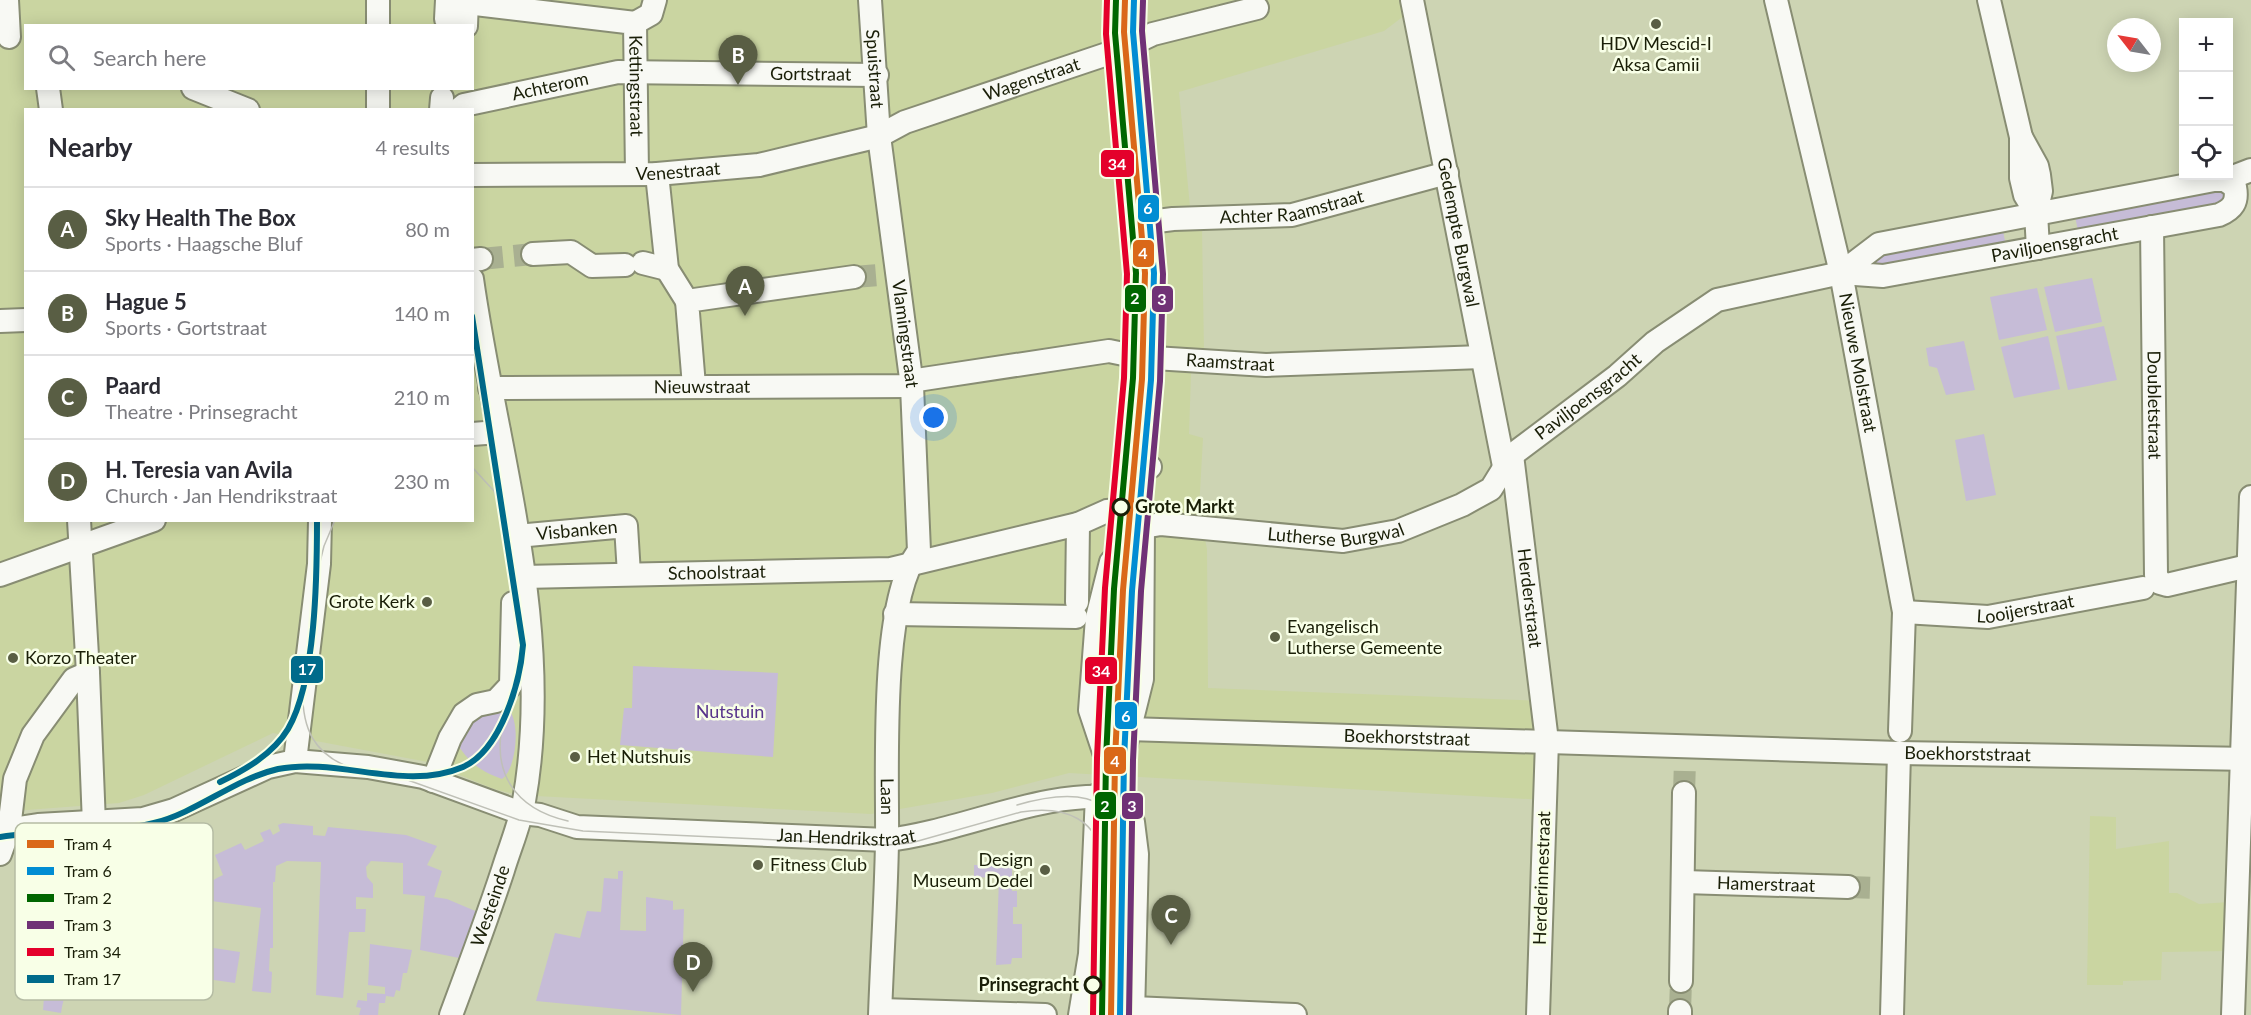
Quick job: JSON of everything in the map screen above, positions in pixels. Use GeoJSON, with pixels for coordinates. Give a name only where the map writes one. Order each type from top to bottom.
{"type":"FeatureCollection","features":[{"type":"Feature","properties":{"kind":"street"},"geometry":{"type":"LineString","coordinates":[[6,0],[11,34]]}},
{"type":"Feature","properties":{"kind":"street"},"geometry":{"type":"LineString","coordinates":[[378,0],[378,24]]}},
{"type":"Feature","properties":{"kind":"street"},"geometry":{"type":"LineString","coordinates":[[635,23],[651,14],[655,0]]}},
{"type":"Feature","properties":{"kind":"street","name":"Spuistraat"},"geometry":{"type":"LineString","coordinates":[[870,0],[877,75],[879,136]]}},
{"type":"Feature","properties":{"kind":"street","name":"Gedempte Burgwal"},"geometry":{"type":"LineString","coordinates":[[1412,0],[1482,357],[1508,461]]}},
{"type":"Feature","properties":{"kind":"street","name":"Nieuwe Molstraat"},"geometry":{"type":"LineString","coordinates":[[1776,0],[1841,273],[1904,612],[1900,742]]}},
{"type":"Feature","properties":{"kind":"street"},"geometry":{"type":"LineString","coordinates":[[1989,0],[2020,137],[2037,165],[2041,191],[2036,213],[2038,248]]}},
{"type":"Feature","properties":{"kind":"street","name":"Wagenstraat"},"geometry":{"type":"LineString","coordinates":[[879,136],[905,122],[1119,50],[1153,34],[1266,4]]}},
{"type":"Feature","properties":{"kind":"street","name":"Kettingstraat"},"geometry":{"type":"LineString","coordinates":[[459,9],[635,23],[637,72],[647,174],[667,269]]}},
{"type":"Feature","properties":{"kind":"street","name":"Achterom"},"geometry":{"type":"LineString","coordinates":[[454,102],[618,72],[637,72]]}},
{"type":"Feature","properties":{"kind":"street","name":"Gortstraat"},"geometry":{"type":"LineString","coordinates":[[637,72],[877,75]]}},
{"type":"Feature","properties":{"kind":"street"},"geometry":{"type":"LineString","coordinates":[[48,90],[51,108]]}},
{"type":"Feature","properties":{"kind":"street"},"geometry":{"type":"LineString","coordinates":[[198,90],[238,108]]}},
{"type":"Feature","properties":{"kind":"street"},"geometry":{"type":"LineString","coordinates":[[378,90],[378,108]]}},
{"type":"Feature","properties":{"kind":"street"},"geometry":{"type":"LineString","coordinates":[[883,159],[905,122]]}},
{"type":"Feature","properties":{"kind":"street","name":"Venestraat"},"geometry":{"type":"LineString","coordinates":[[474,175],[647,174],[759,165],[879,136]]}},
{"type":"Feature","properties":{"kind":"street","name":"Vlamingstraat"},"geometry":{"type":"LineString","coordinates":[[879,136],[894,273],[912,386],[919,551],[908,564]]}},
{"type":"Feature","properties":{"kind":"street","name":"Paviljoensgracht"},"geometry":{"type":"LineString","coordinates":[[2233,177],[2251,170]]}},
{"type":"Feature","properties":{"kind":"street","name":"Achter Raamstraat"},"geometry":{"type":"LineString","coordinates":[[1134,224],[1173,219],[1292,215],[1447,173]]}},
{"type":"Feature","properties":{"kind":"street","name":"Paviljoensgracht"},"geometry":{"type":"LineString","coordinates":[[1508,461],[1617,376],[1655,342],[1717,300],[1841,273],[1883,276],[2228,212],[2236,200],[2235,187],[2226,180],[2036,213],[1879,244],[1841,273]]}},
{"type":"Feature","properties":{"kind":"street","name":"Doubletstraat"},"geometry":{"type":"LineString","coordinates":[[2151,227],[2156,575],[2152,586]]}},
{"type":"Feature","properties":{"kind":"street"},"geometry":{"type":"LineString","coordinates":[[534,254],[572,252],[592,266],[634,264],[667,269],[687,301],[694,386]]}},
{"type":"Feature","properties":{"kind":"street"},"geometry":{"type":"LineString","coordinates":[[433,781],[450,738],[464,714],[477,705],[496,701],[511,685],[513,671],[513,574],[517,536],[490,388],[475,266]]}},
{"type":"Feature","properties":{"kind":"street"},"geometry":{"type":"LineString","coordinates":[[687,301],[854,277]]}},
{"type":"Feature","properties":{"kind":"street"},"geometry":{"type":"LineString","coordinates":[[0,321],[24,320]]}},
{"type":"Feature","properties":{"kind":"street","name":"Raamstraat"},"geometry":{"type":"LineString","coordinates":[[912,386],[918,380],[1109,351],[1138,357],[1266,365],[1482,357]]}},
{"type":"Feature","properties":{"kind":"street","name":"Nieuwstraat"},"geometry":{"type":"LineString","coordinates":[[490,388],[912,386]]}},
{"type":"Feature","properties":{"kind":"street"},"geometry":{"type":"LineString","coordinates":[[474,434],[499,432]]}},
{"type":"Feature","properties":{"kind":"street","name":"Lutherse Burgwal"},"geometry":{"type":"LineString","coordinates":[[1141,518],[1161,524],[1343,541],[1398,531],[1462,505],[1491,489],[1508,461]]}},
{"type":"Feature","properties":{"kind":"street","name":"Herderstraat"},"geometry":{"type":"LineString","coordinates":[[1508,461],[1547,741]]}},
{"type":"Feature","properties":{"kind":"street"},"geometry":{"type":"LineString","coordinates":[[2233,1015],[2247,758],[2248,566],[2251,497]]}},
{"type":"Feature","properties":{"kind":"street"},"geometry":{"type":"LineString","coordinates":[[1081,607],[895,614],[908,564],[1078,524],[1107,511],[1141,518]]}},
{"type":"Feature","properties":{"kind":"street"},"geometry":{"type":"LineString","coordinates":[[1081,607],[1141,518]]}},
{"type":"Feature","properties":{"kind":"street"},"geometry":{"type":"LineString","coordinates":[[1141,518],[1142,679],[1118,776],[1120,798],[1133,822],[1137,854],[1137,1011],[1295,1015]]}},
{"type":"Feature","properties":{"kind":"street"},"geometry":{"type":"LineString","coordinates":[[79,522],[94,823]]}},
{"type":"Feature","properties":{"kind":"street"},"geometry":{"type":"LineString","coordinates":[[0,575],[80,544],[148,522]]}},
{"type":"Feature","properties":{"kind":"street"},"geometry":{"type":"LineString","coordinates":[[294,761],[319,564],[320,522]]}},
{"type":"Feature","properties":{"kind":"street"},"geometry":{"type":"LineString","coordinates":[[1078,524],[1081,607],[1090,710],[1108,764]]}},
{"type":"Feature","properties":{"kind":"street","name":"Visbanken"},"geometry":{"type":"LineString","coordinates":[[517,536],[626,526],[629,574]]}},
{"type":"Feature","properties":{"kind":"street","name":"Westeinde"},"geometry":{"type":"LineString","coordinates":[[451,1015],[476,953],[523,804],[533,680],[517,536]]}},
{"type":"Feature","properties":{"kind":"street","name":"Schoolstraat"},"geometry":{"type":"LineString","coordinates":[[523,577],[891,568],[908,564]]}},
{"type":"Feature","properties":{"kind":"street","name":"Looijerstraat"},"geometry":{"type":"LineString","coordinates":[[1904,612],[1988,616],[2167,585],[2248,566]]}},
{"type":"Feature","properties":{"kind":"street","name":"Laan"},"geometry":{"type":"LineString","coordinates":[[880,1012],[887,840],[886,786],[895,614]]}},
{"type":"Feature","properties":{"kind":"street"},"geometry":{"type":"LineString","coordinates":[[0,854],[15,779],[33,735],[74,679],[88,673]]}},
{"type":"Feature","properties":{"kind":"street","name":"Boekhorststraat"},"geometry":{"type":"LineString","coordinates":[[1128,729],[1547,741],[1685,753],[1900,742],[2247,758]]}},
{"type":"Feature","properties":{"kind":"street","name":"Herderinnestraat"},"geometry":{"type":"LineString","coordinates":[[1538,1015],[1547,741]]}},
{"type":"Feature","properties":{"kind":"street"},"geometry":{"type":"LineString","coordinates":[[1892,1015],[1886,889],[1900,742]]}},
{"type":"Feature","properties":{"kind":"street","name":"Jan Hendrikstraat"},"geometry":{"type":"LineString","coordinates":[[101,823],[157,815],[268,767],[294,761],[397,771],[523,804],[532,820],[567,825],[887,840],[926,834],[1053,801],[1097,795],[1120,798]]}},
{"type":"Feature","properties":{"kind":"street"},"geometry":{"type":"LineString","coordinates":[[1681,981],[1684,793]]}},
{"type":"Feature","properties":{"kind":"street"},"geometry":{"type":"LineString","coordinates":[[1080,1015],[1090,954],[1097,795]]}},
{"type":"Feature","properties":{"kind":"street","name":"Hamerstraat"},"geometry":{"type":"LineString","coordinates":[[1684,882],[1848,887]]}},
{"type":"Feature","properties":{"kind":"street"},"geometry":{"type":"LineString","coordinates":[[880,1012],[1045,1015]]}},
{"type":"Feature","properties":{"kind":"shaded area"},"geometry":{"type":"Polygon","coordinates":[[[0,0],[1425,0],[1384,31],[1179,92],[1190,207],[1202,229],[1204,352],[1191,374],[1189,434],[1203,438],[1199,510],[1207,549],[1208,688],[1544,701],[1544,800],[1069,773],[992,793],[871,814],[518,795],[494,789],[428,762],[273,733],[144,795],[119,803],[0,812],[0,0]]]}},
{"type":"Feature","properties":{"kind":"shaded area"},"geometry":{"type":"Polygon","coordinates":[[[2090,816],[2116,817],[2116,849],[2169,841],[2169,893],[2177,893],[2199,904],[2230,902],[2229,951],[2162,952],[2161,980],[2123,981],[2123,985],[2087,985],[2090,816]]]}},
{"type":"Feature","properties":{"kind":"green space"},"geometry":{"type":"Polygon","coordinates":[[[2214,180],[2236,200],[2080,240],[2073,207],[2214,180]]]}},
{"type":"Feature","properties":{"kind":"green space"},"geometry":{"type":"Polygon","coordinates":[[[2002,226],[2006,246],[1872,268],[1869,262],[1871,255],[2002,226]]]}},
{"type":"Feature","properties":{"kind":"green space"},"geometry":{"type":"Polygon","coordinates":[[[2092,278],[2102,322],[2055,332],[2044,287],[2092,278]]]}},
{"type":"Feature","properties":{"kind":"green space"},"geometry":{"type":"Polygon","coordinates":[[[2037,288],[2047,330],[1999,340],[1990,297],[2037,288]]]}},
{"type":"Feature","properties":{"kind":"green space"},"geometry":{"type":"Polygon","coordinates":[[[2104,326],[2117,380],[2068,390],[2056,336],[2104,326]]]}},
{"type":"Feature","properties":{"kind":"green space"},"geometry":{"type":"Polygon","coordinates":[[[2048,336],[2060,389],[2014,398],[2001,347],[2048,336]]]}},
{"type":"Feature","properties":{"kind":"green space"},"geometry":{"type":"Polygon","coordinates":[[[1964,341],[1975,390],[1946,395],[1937,368],[1929,366],[1926,348],[1964,341]]]}},
{"type":"Feature","properties":{"kind":"green space"},"geometry":{"type":"Polygon","coordinates":[[[1984,434],[1996,495],[1966,501],[1955,440],[1984,434]]]}},
{"type":"Feature","properties":{"kind":"green space","name":"Nutstuin"},"geometry":{"type":"Polygon","coordinates":[[[633,666],[778,673],[773,757],[620,745],[624,708],[632,708],[633,666]]]}},
{"type":"Feature","properties":{"kind":"green space"},"geometry":{"type":"Polygon","coordinates":[[[505,707],[514,720],[516,742],[511,765],[502,779],[477,766],[458,745],[473,719],[505,707]]]}},
{"type":"Feature","properties":{"kind":"green space"},"geometry":{"type":"Polygon","coordinates":[[[283,823],[313,826],[313,835],[325,836],[328,827],[406,835],[437,846],[427,865],[442,871],[434,897],[447,899],[480,913],[459,958],[420,950],[425,896],[403,894],[403,863],[371,861],[366,867],[367,877],[373,884],[373,898],[356,897],[356,909],[366,909],[365,932],[349,932],[343,998],[316,995],[321,862],[287,861],[276,866],[275,882],[273,882],[273,948],[270,948],[269,971],[272,972],[271,993],[252,991],[261,908],[213,901],[213,880],[223,875],[215,855],[241,843],[245,850],[264,841],[260,833],[270,829],[273,835],[280,831],[278,825],[283,823]]]}},
{"type":"Feature","properties":{"kind":"green space"},"geometry":{"type":"Polygon","coordinates":[[[974,865],[1012,866],[1012,891],[1017,891],[1017,907],[1013,907],[1013,924],[1022,924],[1022,958],[1012,958],[1011,964],[996,965],[999,878],[974,877],[974,865]]]}},
{"type":"Feature","properties":{"kind":"green space"},"geometry":{"type":"Polygon","coordinates":[[[618,871],[623,871],[620,930],[646,931],[646,897],[673,901],[673,910],[684,909],[681,1015],[536,1001],[555,933],[580,938],[587,911],[601,912],[604,878],[618,879],[618,871]]]}},
{"type":"Feature","properties":{"kind":"green space"},"geometry":{"type":"Polygon","coordinates":[[[370,944],[412,950],[407,973],[403,973],[400,991],[396,990],[394,997],[386,996],[385,1003],[379,1003],[378,1015],[359,1015],[361,1008],[356,1007],[358,1000],[367,1001],[367,993],[385,994],[385,987],[368,985],[370,944]]]}},
{"type":"Feature","properties":{"kind":"green space"},"geometry":{"type":"Polygon","coordinates":[[[213,948],[240,952],[235,983],[213,980],[213,948]]]}},
{"type":"Feature","properties":{"kind":"green space"},"geometry":{"type":"Polygon","coordinates":[[[44,1000],[64,1000],[61,1013],[43,1010],[44,1000]]]}},
{"type":"Feature","properties":{"kind":"tunnel"},"geometry":{"type":"LineString","coordinates":[[481,259],[533,254]]}},
{"type":"Feature","properties":{"kind":"tunnel"},"geometry":{"type":"LineString","coordinates":[[854,277],[890,274]]}},
{"type":"Feature","properties":{"kind":"tunnel"},"geometry":{"type":"LineString","coordinates":[[1684,793],[1685,761]]}},
{"type":"Feature","properties":{"kind":"tunnel"},"geometry":{"type":"LineString","coordinates":[[1848,887],[1878,888]]}},
{"type":"Feature","properties":{"kind":"tunnel"},"geometry":{"type":"LineString","coordinates":[[1680,1011],[1681,981]]}},
{"type":"Feature","properties":{"kind":"tram line","name":"34"},"geometry":{"type":"LineString","coordinates":[[1093,1015],[1097,758],[1105,588],[1124,378],[1127,274],[1106,34],[1107,0]]}},
{"type":"Feature","properties":{"kind":"tram line","name":"2"},"geometry":{"type":"LineString","coordinates":[[1102,1015],[1106,759],[1114,589],[1133,378],[1136,273],[1115,33],[1116,0]]}},
{"type":"Feature","properties":{"kind":"tram line","name":"4"},"geometry":{"type":"LineString","coordinates":[[1111,1015],[1115,759],[1123,590],[1142,379],[1145,273],[1124,32],[1125,0]]}},
{"type":"Feature","properties":{"kind":"tram line","name":"6"},"geometry":{"type":"LineString","coordinates":[[1120,1015],[1124,759],[1132,591],[1151,380],[1154,273],[1133,32],[1134,0]]}},
{"type":"Feature","properties":{"kind":"tram line","name":"3"},"geometry":{"type":"LineString","coordinates":[[1129,1015],[1133,760],[1141,591],[1160,381],[1163,274],[1142,31],[1143,1]]}},
{"type":"Feature","properties":{"kind":"tram line","name":"17"},"geometry":{"type":"LineString","coordinates":[[154,823],[186,811],[246,780],[278,769],[301,766],[395,775],[441,774],[463,767],[476,758],[498,731],[513,696],[523,645],[474,329]]}},
{"type":"Feature","properties":{"kind":"tram line"},"geometry":{"type":"LineString","coordinates":[[474,469],[494,491],[502,512]]}},
{"type":"Feature","properties":{"kind":"tram line","name":"17"},"geometry":{"type":"LineString","coordinates":[[220,782],[249,767],[275,746],[288,729],[297,709],[304,684],[313,628],[317,522]]}},
{"type":"Feature","properties":{"kind":"tram line"},"geometry":{"type":"LineString","coordinates":[[314,586],[324,546],[334,522]]}},
{"type":"Feature","properties":{"kind":"tram line"},"geometry":{"type":"LineString","coordinates":[[303,680],[304,712],[312,738],[330,757],[360,771]]}},
{"type":"Feature","properties":{"kind":"tram line"},"geometry":{"type":"LineString","coordinates":[[504,719],[501,756],[504,771],[511,785],[534,807],[568,821]]}},
{"type":"Feature","properties":{"kind":"tram line"},"geometry":{"type":"LineString","coordinates":[[391,774],[519,820],[583,831],[887,845],[911,843],[1021,812],[1037,810],[1065,813],[1088,826],[1102,850],[1106,867],[1091,1015]]}},
{"type":"Feature","properties":{"kind":"tram line"},"geometry":{"type":"LineString","coordinates":[[1017,805],[1053,797],[1087,799],[1101,805],[1113,815],[1122,830],[1128,866],[1124,1015]]}},
{"type":"Feature","properties":{"kind":"tram line","name":"17"},"geometry":{"type":"LineString","coordinates":[[0,837],[15,835]]}},
{"type":"Feature","properties":{"kind":"place","name":"HDV Mescid-I Aksa Camii"},"geometry":{"type":"Point","coordinates":[1656,24]}},
{"type":"Feature","properties":{"kind":"place","name":"Hague 5"},"geometry":{"type":"Point","coordinates":[738,85]}},
{"type":"Feature","properties":{"kind":"place","name":"Sky Health The Box"},"geometry":{"type":"Point","coordinates":[745,316]}},
{"type":"Feature","properties":{"kind":"place","name":"Grote Markt"},"geometry":{"type":"Point","coordinates":[1121,507]}},
{"type":"Feature","properties":{"kind":"place","name":"Grote Kerk"},"geometry":{"type":"Point","coordinates":[427,602]}},
{"type":"Feature","properties":{"kind":"place","name":"Evangelisch Lutherse Gemeente"},"geometry":{"type":"Point","coordinates":[1275,637]}},
{"type":"Feature","properties":{"kind":"place","name":"Korzo Theater"},"geometry":{"type":"Point","coordinates":[13,658]}},
{"type":"Feature","properties":{"kind":"place","name":"Het Nutshuis"},"geometry":{"type":"Point","coordinates":[575,757]}},
{"type":"Feature","properties":{"kind":"place","name":"Fitness Club"},"geometry":{"type":"Point","coordinates":[758,865]}},
{"type":"Feature","properties":{"kind":"place","name":"Design Museum Dedel"},"geometry":{"type":"Point","coordinates":[1045,870]}},
{"type":"Feature","properties":{"kind":"place","name":"Paard"},"geometry":{"type":"Point","coordinates":[1171,945]}},
{"type":"Feature","properties":{"kind":"place","name":"Prinsegracht"},"geometry":{"type":"Point","coordinates":[1093,985]}},
{"type":"Feature","properties":{"kind":"place","name":"H. Teresia van Avila"},"geometry":{"type":"Point","coordinates":[693,992]}}]}
